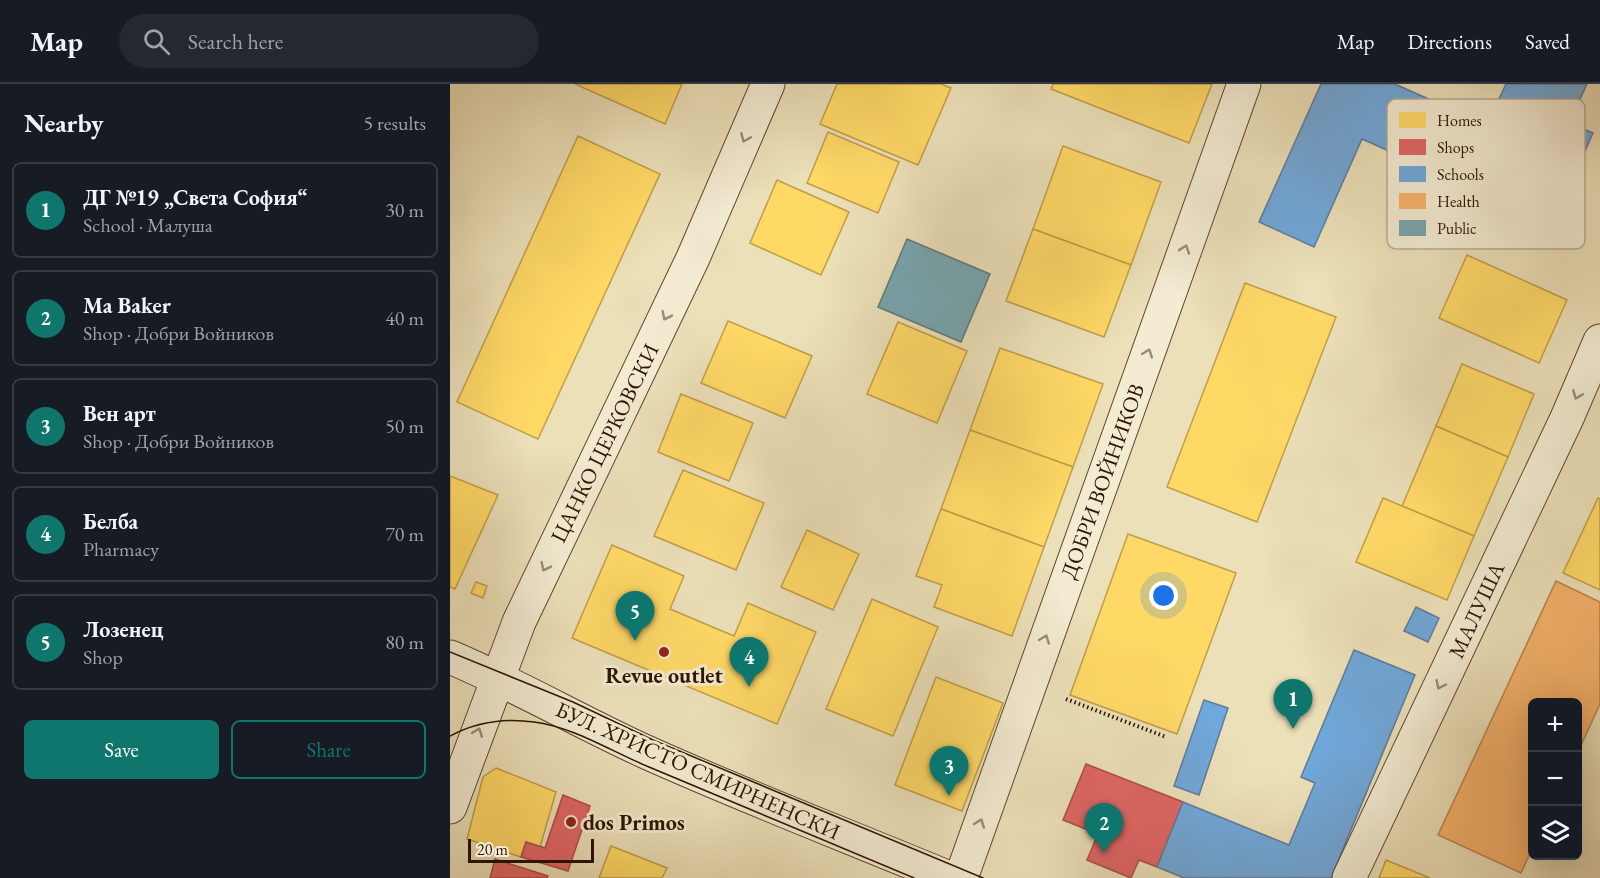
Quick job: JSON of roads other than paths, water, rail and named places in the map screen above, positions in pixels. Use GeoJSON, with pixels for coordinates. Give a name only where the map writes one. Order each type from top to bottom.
{"type":"FeatureCollection","features":[{"type":"Feature","properties":{"kind":"street","name":"ЦАНКО ЦЕРКОВСКИ"},"geometry":{"type":"LineString","coordinates":[[450,807],[519,622],[693,258],[768,84]]}},
{"type":"Feature","properties":{"kind":"street","name":"ДОБРИ ВОЙНИКОВ"},"geometry":{"type":"LineString","coordinates":[[961,878],[1244,84]]}},
{"type":"Feature","properties":{"kind":"street","name":"МАЛУША"},"geometry":{"type":"LineString","coordinates":[[1349,878],[1567,418],[1600,341]]}},
{"type":"Feature","properties":{"kind":"street","name":"БУЛ. ХРИСТО СМИРНЕНСКИ"},"geometry":{"type":"LineString","coordinates":[[450,657],[498,677],[568,715],[647,752],[949,878]]}},
{"type":"Feature","properties":{"kind":"tram line"},"geometry":{"type":"LineString","coordinates":[[450,652],[573,702],[653,740],[983,878]]}},
{"type":"Feature","properties":{"kind":"tram line"},"geometry":{"type":"LineString","coordinates":[[450,736],[470,727],[502,721],[534,722],[564,729],[914,878]]}},
{"type":"Feature","properties":{"kind":"place","name":"Лозенец"},"geometry":{"type":"Point","coordinates":[635,641]}},
{"type":"Feature","properties":{"kind":"place","name":"Revue outlet"},"geometry":{"type":"Point","coordinates":[664,652]}},
{"type":"Feature","properties":{"kind":"place","name":"Белба"},"geometry":{"type":"Point","coordinates":[749,687]}},
{"type":"Feature","properties":{"kind":"place","name":"ДГ №19 „Света София“"},"geometry":{"type":"Point","coordinates":[1293,729]}},
{"type":"Feature","properties":{"kind":"place","name":"Вен арт"},"geometry":{"type":"Point","coordinates":[949,796]}},
{"type":"Feature","properties":{"kind":"place","name":"dos Primos"},"geometry":{"type":"Point","coordinates":[571,822]}},
{"type":"Feature","properties":{"kind":"place","name":"Ma Baker"},"geometry":{"type":"Point","coordinates":[1104,853]}}]}
